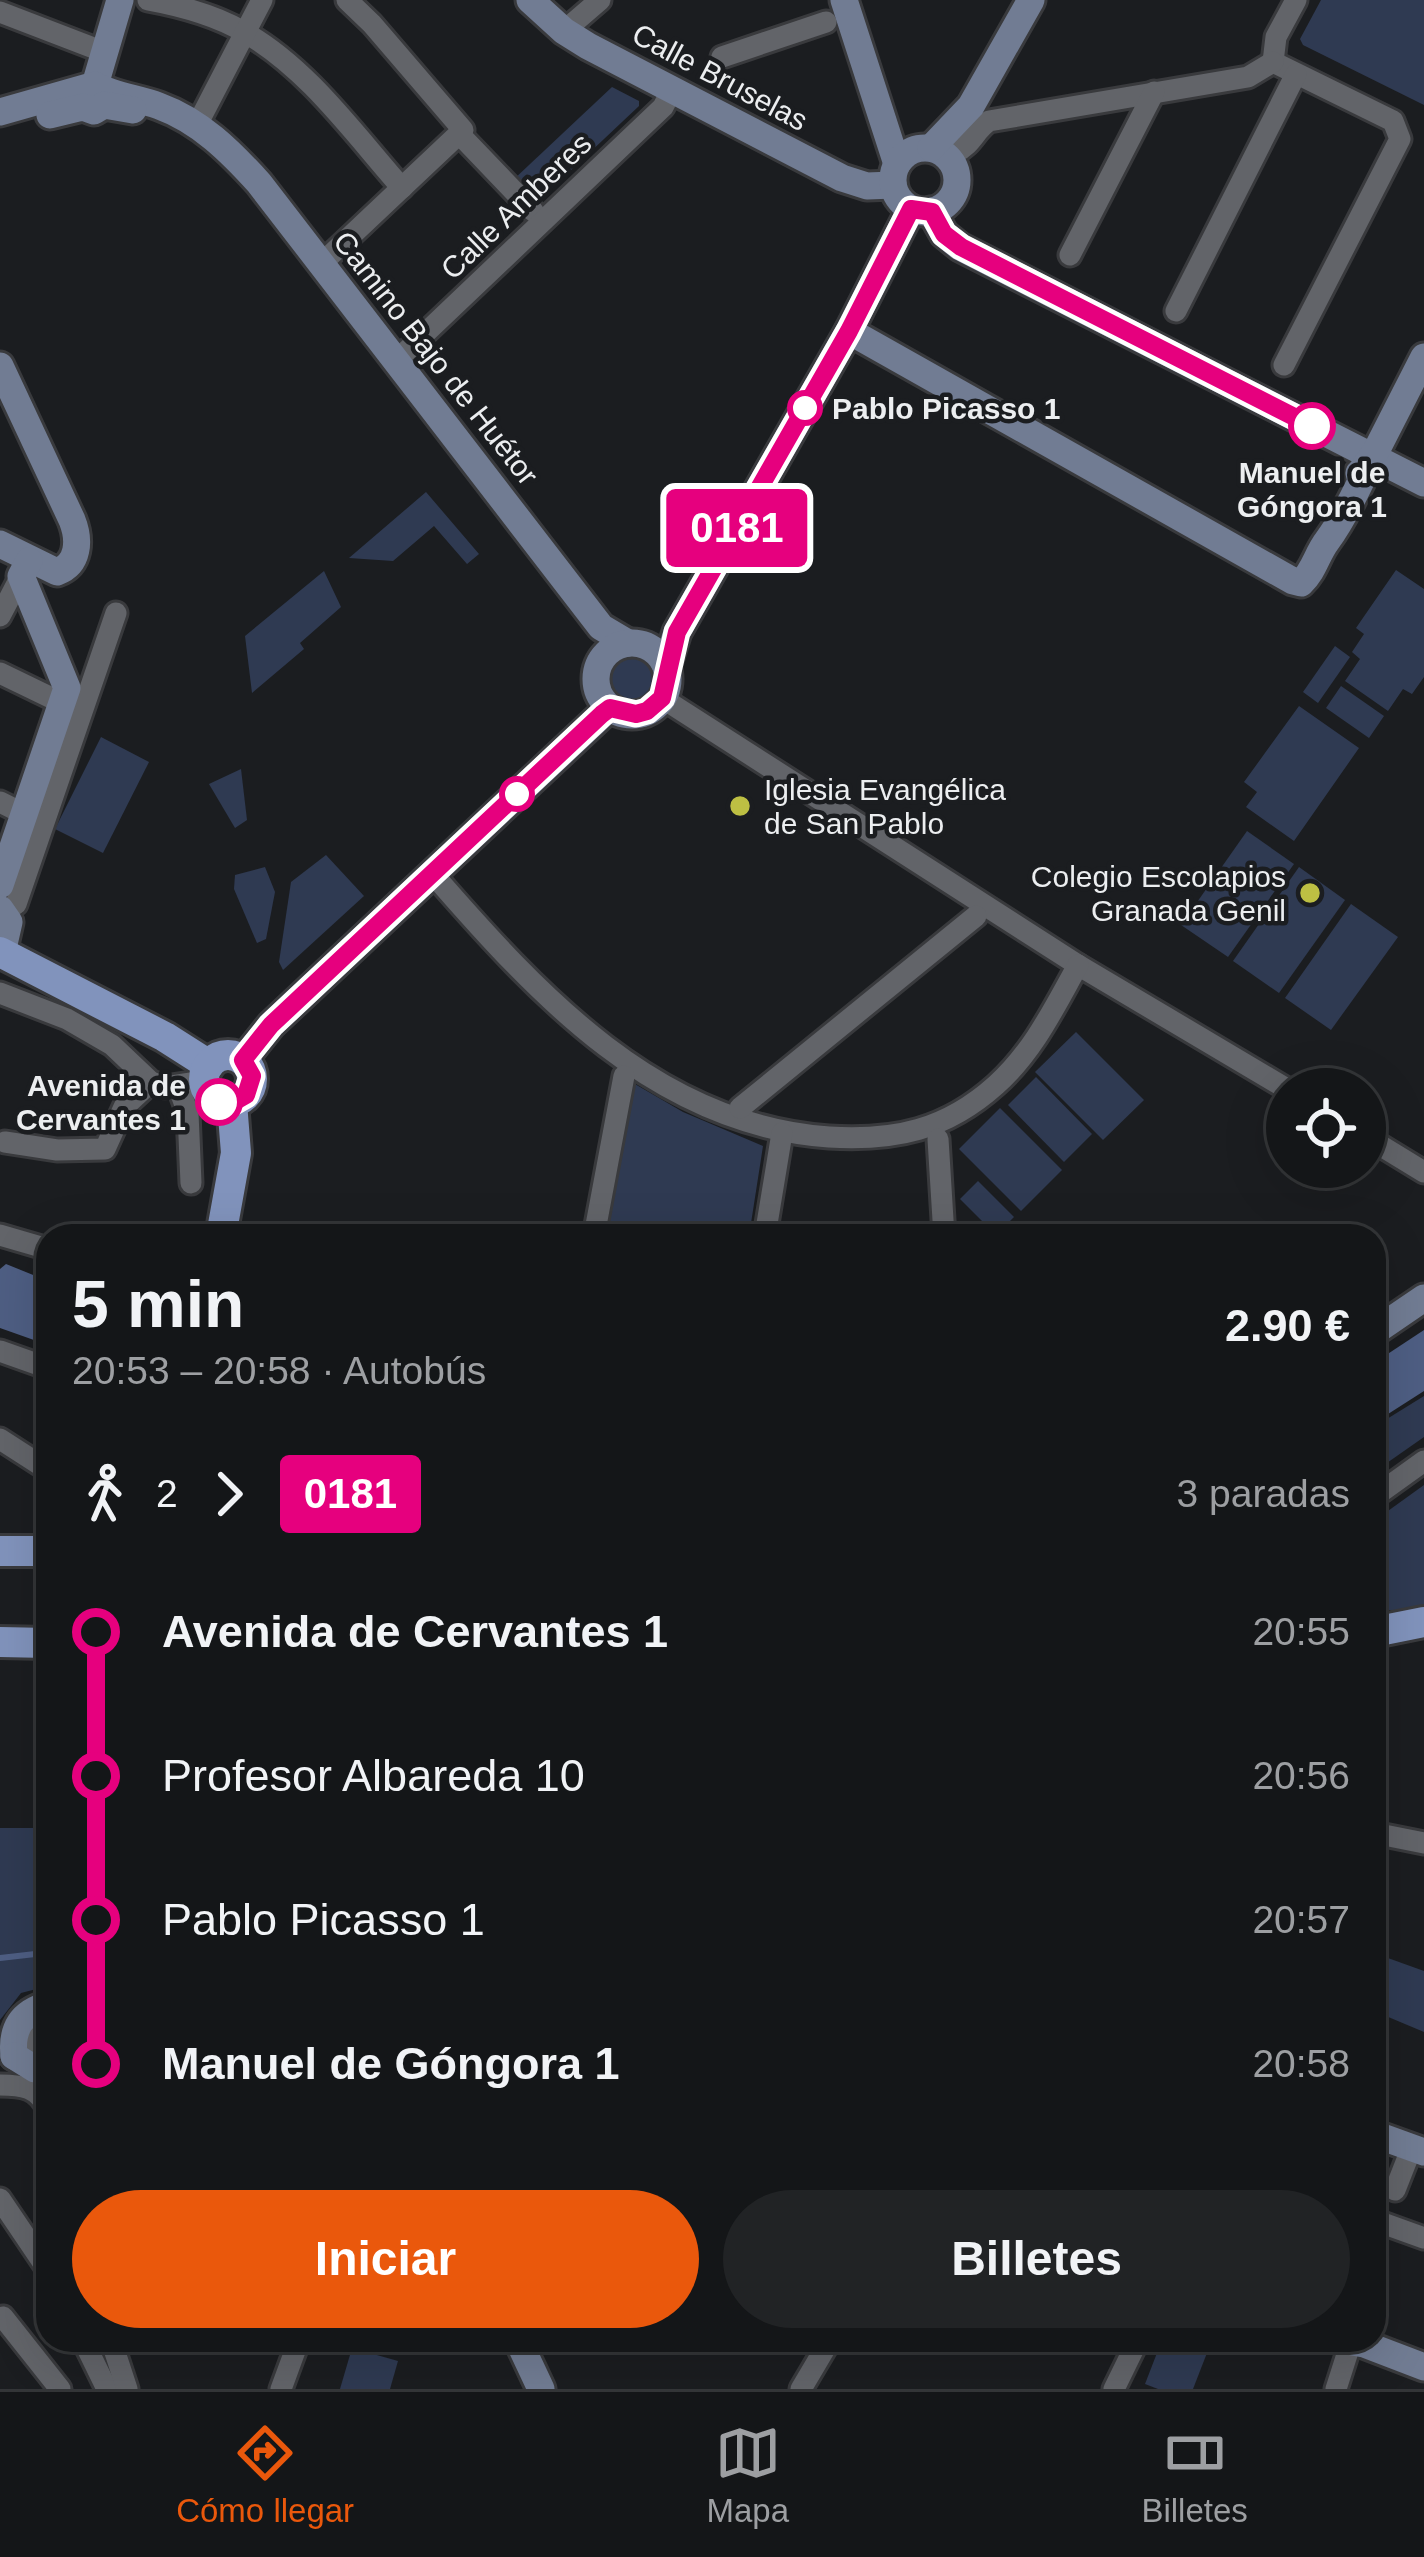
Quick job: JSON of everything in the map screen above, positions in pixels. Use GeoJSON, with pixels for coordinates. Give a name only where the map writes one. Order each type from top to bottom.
{"type":"FeatureCollection","features":[{"type":"Feature","properties":{"kind":"main road"},"geometry":{"type":"LineString","coordinates":[[94,96],[120,0]]}},
{"type":"Feature","properties":{"kind":"main road","name":"Calle Bruselas"},"geometry":{"type":"LineString","coordinates":[[530,0],[564,31],[842,178],[867,186],[895,174]]}},
{"type":"Feature","properties":{"kind":"main road"},"geometry":{"type":"LineString","coordinates":[[946,154],[1030,0]]}},
{"type":"Feature","properties":{"kind":"main road"},"geometry":{"type":"LineString","coordinates":[[836,11],[895,174],[900,200],[921,210],[961,247],[1366,465],[1424,484]]}},
{"type":"Feature","properties":{"kind":"main road"},"geometry":{"type":"LineString","coordinates":[[104,52],[119,81],[134,97]]}},
{"type":"Feature","properties":{"kind":"main road","name":"Camino Bajo de Huétor"},"geometry":{"type":"LineString","coordinates":[[0,125],[94,96],[204,130]]}},
{"type":"Feature","properties":{"kind":"main road","name":"Camino Bajo de Huétor"},"geometry":{"type":"LineString","coordinates":[[0,112],[94,96],[134,97],[204,130],[249,173],[623,648]]}},
{"type":"Feature","properties":{"kind":"main road"},"geometry":{"type":"LineString","coordinates":[[895,174],[912,150],[946,154]]}},
{"type":"Feature","properties":{"kind":"main road"},"geometry":{"type":"LineString","coordinates":[[677,632],[651,635],[623,648],[596,674],[597,686],[610,708],[636,714],[662,698],[677,632],[849,331],[921,210],[948,203],[956,188],[957,174],[946,154]]}},
{"type":"Feature","properties":{"kind":"main road"},"geometry":{"type":"LineString","coordinates":[[849,331],[1301,583],[1327,540],[1328,526],[1352,475],[1366,465],[1424,357]]}},
{"type":"Feature","properties":{"kind":"main road"},"geometry":{"type":"LineString","coordinates":[[0,366],[76,529],[76,549],[67,568],[25,569]]}},
{"type":"Feature","properties":{"kind":"main road"},"geometry":{"type":"LineString","coordinates":[[0,544],[25,569],[66,682],[62,703],[12,808],[5,899],[9,922],[1,952],[198,1080],[214,1098],[232,1103],[246,1095],[252,1082],[243,1060],[224,1056],[198,1080]]}},
{"type":"Feature","properties":{"kind":"main road"},"geometry":{"type":"LineString","coordinates":[[623,648],[655,651],[666,667]]}},
{"type":"Feature","properties":{"kind":"main road"},"geometry":{"type":"LineString","coordinates":[[243,1060],[271,1025],[610,708]]}},
{"type":"Feature","properties":{"kind":"main road"},"geometry":{"type":"LineString","coordinates":[[223,1224],[236,1154],[232,1103]]}},
{"type":"Feature","properties":{"kind":"main road"},"geometry":{"type":"LineString","coordinates":[[1386,1324],[1424,1298]]}},
{"type":"Feature","properties":{"kind":"main road"},"geometry":{"type":"LineString","coordinates":[[0,1551],[36,1551]]}},
{"type":"Feature","properties":{"kind":"main road"},"geometry":{"type":"LineString","coordinates":[[1386,1630],[1424,1622]]}},
{"type":"Feature","properties":{"kind":"main road"},"geometry":{"type":"LineString","coordinates":[[0,1642],[36,1643]]}},
{"type":"Feature","properties":{"kind":"main road"},"geometry":{"type":"LineString","coordinates":[[36,2008],[18,2023],[7,2058],[36,2067]]}},
{"type":"Feature","properties":{"kind":"main road"},"geometry":{"type":"LineString","coordinates":[[1386,2138],[1418,2150]]}},
{"type":"Feature","properties":{"kind":"main road"},"geometry":{"type":"LineString","coordinates":[[524,2352],[541,2389]]}},
{"type":"Feature","properties":{"kind":"main road"},"geometry":{"type":"LineString","coordinates":[[1379,2352],[1424,2367]]}},
{"type":"Feature","properties":{"kind":"street"},"geometry":{"type":"LineString","coordinates":[[148,0],[209,16],[245,32],[293,70],[402,188]]}},
{"type":"Feature","properties":{"kind":"street"},"geometry":{"type":"LineString","coordinates":[[204,130],[262,0]]}},
{"type":"Feature","properties":{"kind":"street"},"geometry":{"type":"LineString","coordinates":[[321,264],[463,130],[347,0]]}},
{"type":"Feature","properties":{"kind":"street"},"geometry":{"type":"LineString","coordinates":[[564,31],[600,0]]}},
{"type":"Feature","properties":{"kind":"street"},"geometry":{"type":"LineString","coordinates":[[1273,62],[1276,37],[1296,0]]}},
{"type":"Feature","properties":{"kind":"street"},"geometry":{"type":"LineString","coordinates":[[722,57],[836,11]]}},
{"type":"Feature","properties":{"kind":"street"},"geometry":{"type":"LineString","coordinates":[[0,12],[104,52]]}},
{"type":"Feature","properties":{"kind":"street"},"geometry":{"type":"LineString","coordinates":[[1273,62],[1393,121],[1400,139],[1284,365]]}},
{"type":"Feature","properties":{"kind":"street"},"geometry":{"type":"LineString","coordinates":[[946,154],[967,148],[978,128],[989,122],[1249,77],[1273,62]]}},
{"type":"Feature","properties":{"kind":"street"},"geometry":{"type":"LineString","coordinates":[[1176,311],[1296,74]]}},
{"type":"Feature","properties":{"kind":"street","name":"Calle Amberes"},"geometry":{"type":"LineString","coordinates":[[397,361],[663,106],[672,90]]}},
{"type":"Feature","properties":{"kind":"street"},"geometry":{"type":"LineString","coordinates":[[1070,255],[1154,92]]}},
{"type":"Feature","properties":{"kind":"street","name":"Calle Amberes"},"geometry":{"type":"LineString","coordinates":[[466,141],[533,212]]}},
{"type":"Feature","properties":{"kind":"street"},"geometry":{"type":"LineString","coordinates":[[0,616],[25,569]]}},
{"type":"Feature","properties":{"kind":"street"},"geometry":{"type":"LineString","coordinates":[[5,899],[116,614]]}},
{"type":"Feature","properties":{"kind":"street"},"geometry":{"type":"LineString","coordinates":[[0,673],[62,703]]}},
{"type":"Feature","properties":{"kind":"street"},"geometry":{"type":"LineString","coordinates":[[662,698],[1078,965],[1266,1077]]}},
{"type":"Feature","properties":{"kind":"street"},"geometry":{"type":"LineString","coordinates":[[432,873],[533,985],[597,1043],[700,1104],[752,1126],[782,1132],[862,1139],[938,1126],[973,1105],[1022,1058],[1078,965]]}},
{"type":"Feature","properties":{"kind":"street"},"geometry":{"type":"LineString","coordinates":[[740,1108],[976,916]]}},
{"type":"Feature","properties":{"kind":"street"},"geometry":{"type":"LineString","coordinates":[[0,993],[67,1019],[119,1031],[151,1082],[165,1087],[198,1080],[188,1113],[191,1183]]}},
{"type":"Feature","properties":{"kind":"street"},"geometry":{"type":"LineString","coordinates":[[596,1224],[624,1076]]}},
{"type":"Feature","properties":{"kind":"street"},"geometry":{"type":"LineString","coordinates":[[4,1142],[57,1150],[105,1149],[124,1107],[151,1082]]}},
{"type":"Feature","properties":{"kind":"street"},"geometry":{"type":"LineString","coordinates":[[767,1224],[782,1132]]}},
{"type":"Feature","properties":{"kind":"street"},"geometry":{"type":"LineString","coordinates":[[938,1138],[943,1224]]}},
{"type":"Feature","properties":{"kind":"street"},"geometry":{"type":"LineString","coordinates":[[1386,1149],[1424,1172]]}},
{"type":"Feature","properties":{"kind":"street"},"geometry":{"type":"LineString","coordinates":[[0,1235],[36,1246]]}},
{"type":"Feature","properties":{"kind":"street"},"geometry":{"type":"LineString","coordinates":[[0,1352],[36,1364]]}},
{"type":"Feature","properties":{"kind":"street"},"geometry":{"type":"LineString","coordinates":[[0,1439],[36,1462]]}},
{"type":"Feature","properties":{"kind":"street"},"geometry":{"type":"LineString","coordinates":[[1386,1488],[1424,1460]]}},
{"type":"Feature","properties":{"kind":"street"},"geometry":{"type":"LineString","coordinates":[[1386,1835],[1424,1843]]}},
{"type":"Feature","properties":{"kind":"street"},"geometry":{"type":"LineString","coordinates":[[36,2025],[30,2037],[36,2053]]}},
{"type":"Feature","properties":{"kind":"street"},"geometry":{"type":"LineString","coordinates":[[0,2085],[25,2085],[36,2095]]}},
{"type":"Feature","properties":{"kind":"street"},"geometry":{"type":"LineString","coordinates":[[1386,2209],[1418,2150]]}},
{"type":"Feature","properties":{"kind":"street"},"geometry":{"type":"LineString","coordinates":[[0,2199],[36,2252]]}},
{"type":"Feature","properties":{"kind":"street"},"geometry":{"type":"LineString","coordinates":[[1386,2224],[1424,2238]]}},
{"type":"Feature","properties":{"kind":"street"},"geometry":{"type":"LineString","coordinates":[[3,2317],[60,2389]]}},
{"type":"Feature","properties":{"kind":"street"},"geometry":{"type":"LineString","coordinates":[[89,2352],[107,2389]]}},
{"type":"Feature","properties":{"kind":"street"},"geometry":{"type":"LineString","coordinates":[[114,2352],[127,2389]]}},
{"type":"Feature","properties":{"kind":"street"},"geometry":{"type":"LineString","coordinates":[[281,2389],[295,2352]]}},
{"type":"Feature","properties":{"kind":"street"},"geometry":{"type":"LineString","coordinates":[[801,2389],[823,2352]]}},
{"type":"Feature","properties":{"kind":"street"},"geometry":{"type":"LineString","coordinates":[[1114,2389],[1132,2352]]}},
{"type":"Feature","properties":{"kind":"street"},"geometry":{"type":"LineString","coordinates":[[1336,2389],[1344,2352]]}},
{"type":"Feature","properties":{"kind":"shaded area"},"geometry":{"type":"Polygon","coordinates":[[[1321,0],[1424,0],[1424,105],[1303,45],[1300,39],[1321,0]]]}},
{"type":"Feature","properties":{"kind":"shaded area"},"geometry":{"type":"Polygon","coordinates":[[[612,87],[639,101],[639,106],[535,204],[512,181],[612,87]]]}},
{"type":"Feature","properties":{"kind":"shaded area"},"geometry":{"type":"Polygon","coordinates":[[[426,492],[479,554],[467,564],[434,526],[393,561],[349,558],[426,492]]]}},
{"type":"Feature","properties":{"kind":"shaded area"},"geometry":{"type":"Polygon","coordinates":[[[1396,570],[1424,589],[1424,677],[1412,694],[1403,689],[1388,711],[1345,681],[1360,659],[1352,652],[1364,634],[1356,628],[1396,570]]]}},
{"type":"Feature","properties":{"kind":"shaded area"},"geometry":{"type":"Polygon","coordinates":[[[324,571],[341,607],[300,643],[304,649],[252,693],[245,636],[324,571]]]}},
{"type":"Feature","properties":{"kind":"shaded area"},"geometry":{"type":"Polygon","coordinates":[[[1335,646],[1350,657],[1318,703],[1303,692],[1335,646]]]}},
{"type":"Feature","properties":{"kind":"shaded area"},"geometry":{"type":"Polygon","coordinates":[[[632,651],[651,659],[659,678],[651,697],[632,705],[613,697],[605,678],[613,659],[632,651]]]}},
{"type":"Feature","properties":{"kind":"shaded area"},"geometry":{"type":"Polygon","coordinates":[[[1341,686],[1384,716],[1369,738],[1326,708],[1341,686]]]}},
{"type":"Feature","properties":{"kind":"shaded area"},"geometry":{"type":"Polygon","coordinates":[[[1299,706],[1359,748],[1294,841],[1246,807],[1257,792],[1244,782],[1299,706]]]}},
{"type":"Feature","properties":{"kind":"shaded area"},"geometry":{"type":"Polygon","coordinates":[[[101,737],[149,762],[103,853],[55,829],[101,737]]]}},
{"type":"Feature","properties":{"kind":"shaded area"},"geometry":{"type":"Polygon","coordinates":[[[241,769],[247,820],[235,828],[209,784],[241,769]]]}},
{"type":"Feature","properties":{"kind":"shaded area"},"geometry":{"type":"Polygon","coordinates":[[[1247,831],[1294,864],[1228,957],[1181,925],[1247,831]]]}},
{"type":"Feature","properties":{"kind":"shaded area"},"geometry":{"type":"Polygon","coordinates":[[[326,855],[364,896],[283,970],[279,962],[291,882],[326,855]]]}},
{"type":"Feature","properties":{"kind":"shaded area"},"geometry":{"type":"Polygon","coordinates":[[[265,867],[275,892],[266,939],[257,943],[234,889],[235,875],[265,867]]]}},
{"type":"Feature","properties":{"kind":"shaded area"},"geometry":{"type":"Polygon","coordinates":[[[1299,867],[1345,900],[1279,993],[1233,961],[1299,867]]]}},
{"type":"Feature","properties":{"kind":"shaded area"},"geometry":{"type":"Polygon","coordinates":[[[1351,904],[1398,937],[1331,1030],[1285,998],[1351,904]]]}},
{"type":"Feature","properties":{"kind":"shaded area"},"geometry":{"type":"Polygon","coordinates":[[[1076,1032],[1144,1100],[1103,1140],[1035,1072],[1076,1032]]]}},
{"type":"Feature","properties":{"kind":"shaded area"},"geometry":{"type":"Polygon","coordinates":[[[616,1073],[683,1112],[763,1146],[751,1224],[588,1224],[616,1073]]]}},
{"type":"Feature","properties":{"kind":"shaded area"},"geometry":{"type":"Polygon","coordinates":[[[1036,1077],[1092,1134],[1064,1162],[1008,1105],[1036,1077]]]}},
{"type":"Feature","properties":{"kind":"shaded area"},"geometry":{"type":"Polygon","coordinates":[[[1000,1108],[1062,1170],[1021,1211],[959,1149],[1000,1108]]]}},
{"type":"Feature","properties":{"kind":"shaded area"},"geometry":{"type":"Polygon","coordinates":[[[978,1181],[1014,1217],[1007,1224],[985,1224],[960,1199],[978,1181]]]}},
{"type":"Feature","properties":{"kind":"shaded area"},"geometry":{"type":"Polygon","coordinates":[[[6,1264],[36,1276],[36,1341],[0,1328],[0,1269],[6,1264]]]}},
{"type":"Feature","properties":{"kind":"shaded area"},"geometry":{"type":"Polygon","coordinates":[[[1424,1330],[1424,1391],[1386,1415],[1386,1355],[1424,1330]]]}},
{"type":"Feature","properties":{"kind":"shaded area"},"geometry":{"type":"Polygon","coordinates":[[[1424,1396],[1424,1437],[1386,1464],[1386,1420],[1424,1396]]]}},
{"type":"Feature","properties":{"kind":"shaded area"},"geometry":{"type":"Polygon","coordinates":[[[1424,1485],[1424,1605],[1411,1610],[1386,1610],[1386,1512],[1424,1485]]]}},
{"type":"Feature","properties":{"kind":"shaded area"},"geometry":{"type":"Polygon","coordinates":[[[0,1828],[36,1828],[36,1989],[21,1993],[0,2020],[0,1828]]]}},
{"type":"Feature","properties":{"kind":"shaded area"},"geometry":{"type":"Polygon","coordinates":[[[1386,1957],[1424,1971],[1424,2032],[1386,2016],[1386,1957]]]}},
{"type":"Feature","properties":{"kind":"shaded area"},"geometry":{"type":"Polygon","coordinates":[[[351,2352],[398,2361],[390,2389],[340,2389],[351,2352]]]}},
{"type":"Feature","properties":{"kind":"shaded area"},"geometry":{"type":"Polygon","coordinates":[[[1157,2352],[1207,2352],[1193,2389],[1158,2389],[1145,2384],[1157,2352]]]}},
{"type":"Feature","properties":{"kind":"waterway"},"geometry":{"type":"LineString","coordinates":[[0,1958],[36,1954]]}},
{"type":"Feature","properties":{"kind":"bus line","name":"0181"},"geometry":{"type":"LineString","coordinates":[[219,1102],[232,1103],[246,1095],[252,1076],[243,1060],[271,1025],[602,714],[610,708],[636,714],[662,698],[677,632],[849,331],[911,209],[932,212],[944,234],[961,247],[1312,426]]}},
{"type":"Feature","properties":{"kind":"place","name":"Pablo Picasso 1"},"geometry":{"type":"Point","coordinates":[805,408]}},
{"type":"Feature","properties":{"kind":"place","name":"Manuel de Góngora 1"},"geometry":{"type":"Point","coordinates":[1312,426]}},
{"type":"Feature","properties":{"kind":"place","name":"Iglesia Evangélica de San Pablo"},"geometry":{"type":"Point","coordinates":[740,806]}},
{"type":"Feature","properties":{"kind":"place","name":"Colegio Escolapios Granada Genil"},"geometry":{"type":"Point","coordinates":[1310,893]}},
{"type":"Feature","properties":{"kind":"place","name":"Avenida de Cervantes 1"},"geometry":{"type":"Point","coordinates":[219,1102]}}]}
